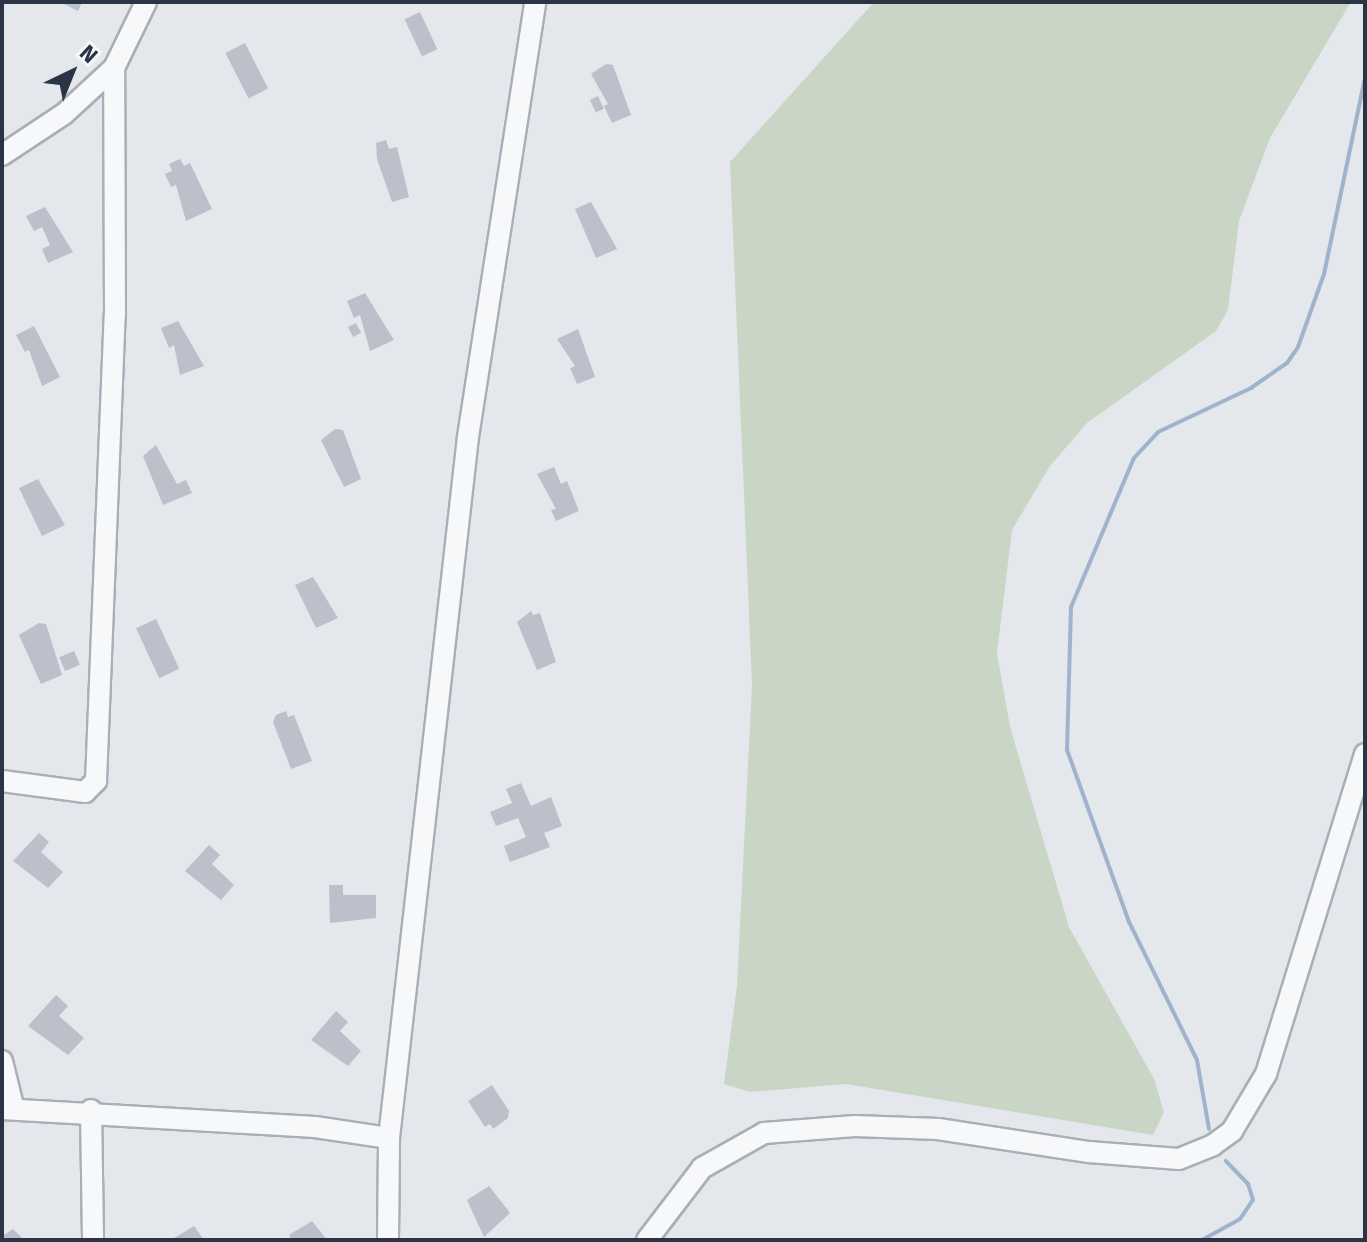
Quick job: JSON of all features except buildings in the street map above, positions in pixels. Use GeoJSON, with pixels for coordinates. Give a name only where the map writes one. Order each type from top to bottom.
{"type":"FeatureCollection","features":[{"type":"Feature","properties":{"kind":"street"},"geometry":{"type":"LineString","coordinates":[[2,155],[64,114],[114,68],[146,2]]}},
{"type":"Feature","properties":{"kind":"street"},"geometry":{"type":"LineString","coordinates":[[388,1240],[389,1138],[468,437],[535,2]]}},
{"type":"Feature","properties":{"kind":"street"},"geometry":{"type":"LineString","coordinates":[[2,781],[85,792],[96,781],[115,314],[114,68]]}},
{"type":"Feature","properties":{"kind":"street"},"geometry":{"type":"LineString","coordinates":[[647,1240],[702,1168],[764,1133],[855,1126],[938,1129],[1089,1152],[1179,1159],[1213,1145],[1232,1131],[1266,1074],[1365,754]]}},
{"type":"Feature","properties":{"kind":"street"},"geometry":{"type":"LineString","coordinates":[[2,1061],[7,1108],[91,1110],[315,1127],[389,1138]]}},
{"type":"Feature","properties":{"kind":"street"},"geometry":{"type":"LineString","coordinates":[[91,1110],[93,1240]]}},
{"type":"Feature","properties":{"kind":"green space"},"geometry":{"type":"Polygon","coordinates":[[[874,2],[1351,2],[1270,138],[1239,221],[1228,310],[1216,331],[1087,423],[1050,466],[1012,530],[997,653],[1010,727],[1069,927],[1154,1079],[1164,1112],[1153,1135],[846,1084],[750,1092],[724,1084],[737,986],[752,686],[730,162],[874,2]]]}},
{"type":"Feature","properties":{"kind":"waterway"},"geometry":{"type":"LineString","coordinates":[[1209,1129],[1197,1060],[1129,922],[1067,750],[1071,607],[1134,458],[1158,432],[1251,388],[1287,363],[1298,347],[1324,274],[1365,77]]}},
{"type":"Feature","properties":{"kind":"waterway"},"geometry":{"type":"LineString","coordinates":[[1202,1240],[1240,1219],[1253,1200],[1248,1184],[1226,1161]]}}]}
